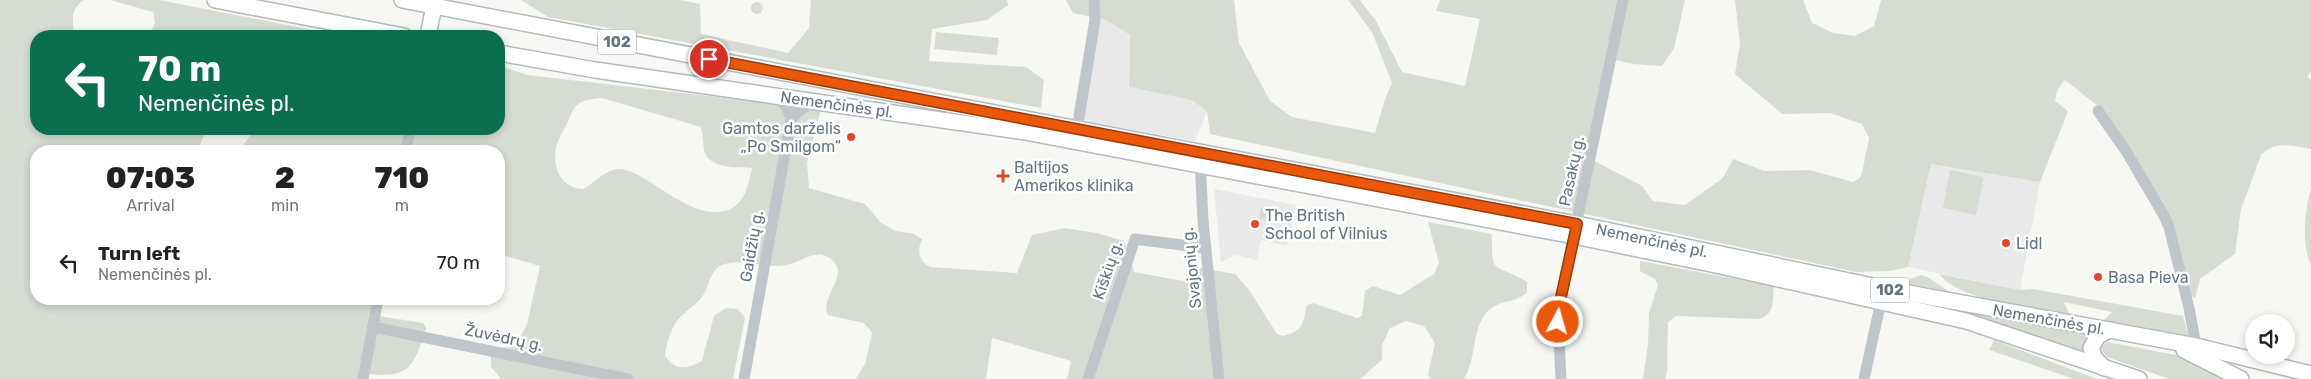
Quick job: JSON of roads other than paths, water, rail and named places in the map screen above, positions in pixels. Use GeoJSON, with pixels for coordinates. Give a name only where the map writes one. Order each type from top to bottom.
{"type":"FeatureCollection","features":[{"type":"Feature","properties":{"kind":"main road"},"geometry":{"type":"LineString","coordinates":[[215,0],[372,30]]}},
{"type":"Feature","properties":{"kind":"main road","name":"Nemenčinės pl."},"geometry":{"type":"LineString","coordinates":[[402,0],[435,3],[1077,130],[1200,159]]}},
{"type":"Feature","properties":{"kind":"main road"},"geometry":{"type":"LineString","coordinates":[[429,30],[435,3]]}},
{"type":"Feature","properties":{"kind":"main road","name":"Nemenčinės pl."},"geometry":{"type":"LineString","coordinates":[[505,54],[595,70],[1015,130],[1200,159],[2196,346],[2310,374]]}},
{"type":"Feature","properties":{"kind":"main road","name":"Nemenčinės pl."},"geometry":{"type":"LineString","coordinates":[[1576,230],[1966,321],[2139,379]]}},
{"type":"Feature","properties":{"kind":"main road"},"geometry":{"type":"LineString","coordinates":[[2105,368],[2094,357],[2091,348],[2098,336],[2109,330]]}},
{"type":"Feature","properties":{"kind":"main road"},"geometry":{"type":"LineString","coordinates":[[2162,340],[2237,378]]}},
{"type":"Feature","properties":{"kind":"main road","name":"102"},"geometry":{"type":"LineString","coordinates":[[2237,378],[2281,367]]}},
{"type":"Feature","properties":{"kind":"main road"},"geometry":{"type":"LineString","coordinates":[[2292,379],[2310,374]]}},
{"type":"Feature","properties":{"kind":"street"},"geometry":{"type":"LineString","coordinates":[[1077,130],[1095,20],[1094,0]]}},
{"type":"Feature","properties":{"kind":"street","name":"Pasakų g."},"geometry":{"type":"LineString","coordinates":[[1561,379],[1558,318],[1623,0]]}},
{"type":"Feature","properties":{"kind":"street"},"geometry":{"type":"LineString","coordinates":[[775,95],[787,107],[791,120]]}},
{"type":"Feature","properties":{"kind":"street"},"geometry":{"type":"LineString","coordinates":[[791,120],[798,112],[815,102]]}},
{"type":"Feature","properties":{"kind":"street"},"geometry":{"type":"LineString","coordinates":[[2098,110],[2126,151],[2164,214],[2189,308],[2196,346]]}},
{"type":"Feature","properties":{"kind":"street","name":"Gaidžių g."},"geometry":{"type":"LineString","coordinates":[[744,379],[791,120]]}},
{"type":"Feature","properties":{"kind":"street","name":"Svajonių g."},"geometry":{"type":"LineString","coordinates":[[1200,159],[1205,248],[1219,379]]}},
{"type":"Feature","properties":{"kind":"street","name":"Kiškių g."},"geometry":{"type":"LineString","coordinates":[[1088,379],[1135,239],[1205,248]]}},
{"type":"Feature","properties":{"kind":"street"},"geometry":{"type":"LineString","coordinates":[[1864,379],[1881,301]]}},
{"type":"Feature","properties":{"kind":"street"},"geometry":{"type":"LineString","coordinates":[[363,379],[377,305]]}},
{"type":"Feature","properties":{"kind":"street","name":"Žuvėdrų g."},"geometry":{"type":"LineString","coordinates":[[373,327],[628,379]]}},
{"type":"Feature","properties":{"kind":"place","name":"Gamtos darželis „Po Smilgom“"},"geometry":{"type":"Point","coordinates":[851,137]}},
{"type":"Feature","properties":{"kind":"place","name":"Baltijos Amerikos klinika"},"geometry":{"type":"Point","coordinates":[1003,176]}},
{"type":"Feature","properties":{"kind":"place","name":"The British School of Vilnius"},"geometry":{"type":"Point","coordinates":[1255,224]}},
{"type":"Feature","properties":{"kind":"place","name":"Lidl"},"geometry":{"type":"Point","coordinates":[2006,243]}},
{"type":"Feature","properties":{"kind":"place","name":"Basa Pieva"},"geometry":{"type":"Point","coordinates":[2098,277]}}]}
